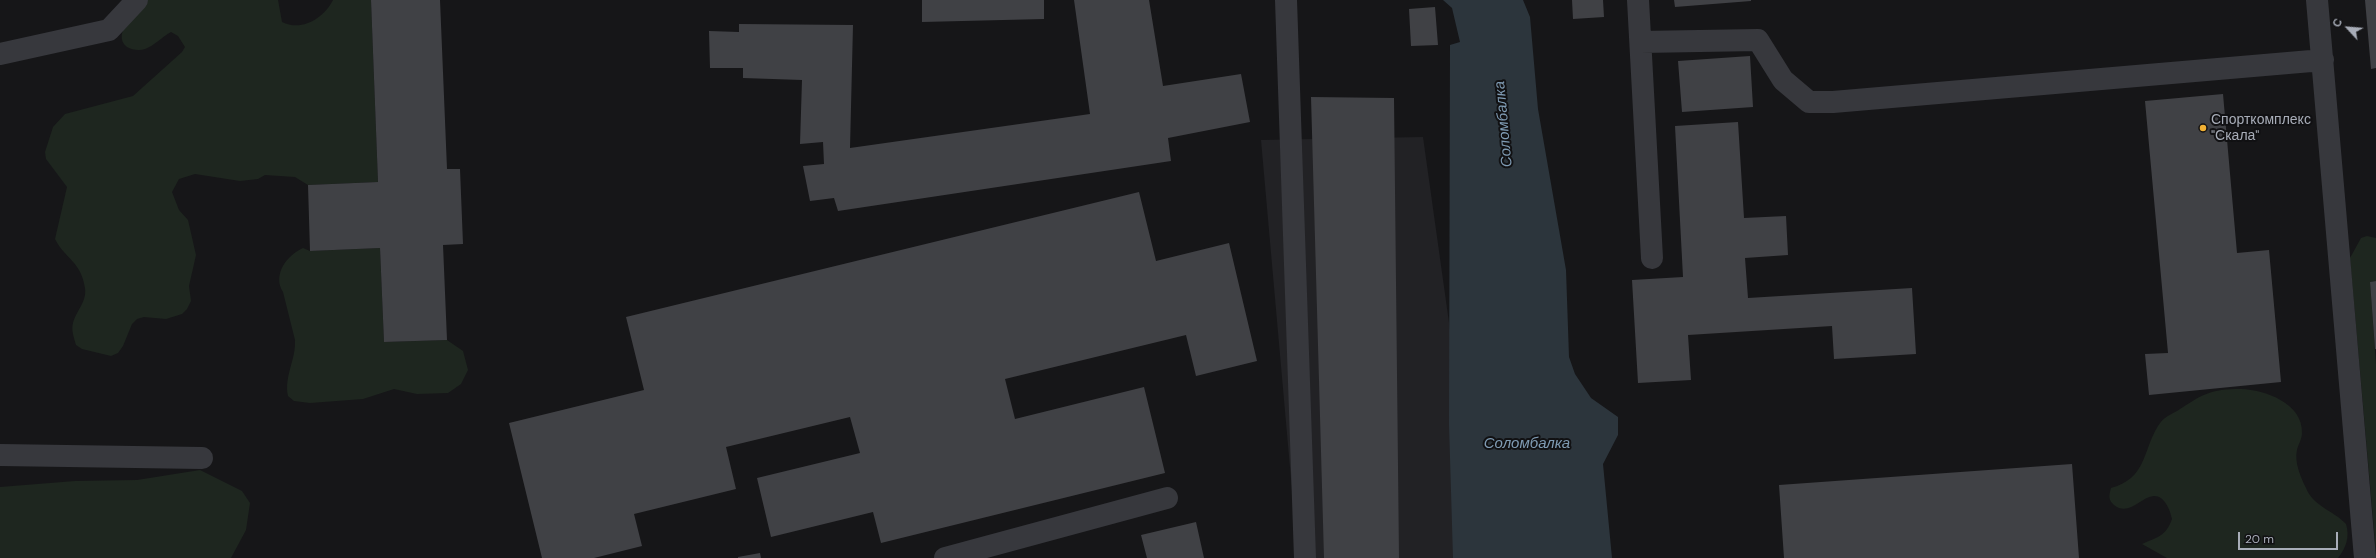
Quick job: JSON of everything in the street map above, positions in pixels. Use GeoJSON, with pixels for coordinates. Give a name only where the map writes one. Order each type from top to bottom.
{"type":"FeatureCollection","features":[{"type":"Feature","properties":{"kind":"street"},"geometry":{"type":"LineString","coordinates":[[0,54],[109,30],[137,0]]}},
{"type":"Feature","properties":{"kind":"street"},"geometry":{"type":"LineString","coordinates":[[1286,0],[1305,558]]}},
{"type":"Feature","properties":{"kind":"street"},"geometry":{"type":"LineString","coordinates":[[1638,0],[1652,258]]}},
{"type":"Feature","properties":{"kind":"street"},"geometry":{"type":"LineString","coordinates":[[2317,0],[2365,558]]}},
{"type":"Feature","properties":{"kind":"street"},"geometry":{"type":"LineString","coordinates":[[1640,42],[1758,40],[1783,80],[1809,102],[1841,102],[2323,60]]}},
{"type":"Feature","properties":{"kind":"street"},"geometry":{"type":"LineString","coordinates":[[0,455],[202,458]]}},
{"type":"Feature","properties":{"kind":"street"},"geometry":{"type":"LineString","coordinates":[[945,558],[1167,498]]}},
{"type":"Feature","properties":{"kind":"shaded area"},"geometry":{"type":"Polygon","coordinates":[[[145,0],[278,0],[282,22],[290,25],[297,25],[312,22],[318,18],[329,7],[333,0],[371,0],[378,182],[308,185],[295,177],[265,175],[258,179],[240,181],[195,174],[179,179],[172,192],[179,210],[188,220],[196,255],[189,286],[191,301],[187,309],[182,314],[166,319],[144,317],[137,319],[132,324],[123,346],[118,353],[111,356],[82,349],[76,345],[72,326],[83,302],[85,288],[80,272],[55,239],[67,187],[46,159],[45,152],[53,127],[65,114],[133,96],[182,52],[185,47],[178,36],[171,32],[152,46],[143,50],[129,48],[123,42],[123,29],[136,9],[145,0]]]}},
{"type":"Feature","properties":{"kind":"shaded area"},"geometry":{"type":"Polygon","coordinates":[[[1423,137],[1482,558],[1298,558],[1261,140],[1423,137]]]}},
{"type":"Feature","properties":{"kind":"shaded area"},"geometry":{"type":"Polygon","coordinates":[[[2367,236],[2376,238],[2376,281],[2370,282],[2376,364],[2376,552],[2350,258],[2361,238],[2367,236]]]}},
{"type":"Feature","properties":{"kind":"shaded area"},"geometry":{"type":"Polygon","coordinates":[[[303,248],[310,251],[380,248],[384,342],[447,340],[463,351],[468,370],[461,384],[448,393],[417,394],[394,389],[363,399],[310,403],[294,401],[288,396],[287,389],[294,354],[295,340],[279,279],[283,266],[292,255],[303,248]]]}},
{"type":"Feature","properties":{"kind":"shaded area"},"geometry":{"type":"Polygon","coordinates":[[[2241,389],[2271,395],[2289,406],[2296,414],[2301,423],[2302,433],[2296,460],[2298,470],[2304,484],[2314,500],[2346,524],[2348,533],[2347,538],[2343,550],[2338,558],[2167,558],[2142,544],[2153,540],[2164,533],[2170,525],[2172,519],[2164,501],[2158,497],[2149,497],[2130,508],[2125,509],[2119,508],[2111,501],[2109,495],[2111,488],[2123,484],[2137,471],[2158,426],[2164,419],[2194,400],[2214,391],[2241,389]]]}},
{"type":"Feature","properties":{"kind":"shaded area"},"geometry":{"type":"Polygon","coordinates":[[[200,470],[242,491],[250,503],[246,530],[231,558],[0,558],[0,487],[75,481],[137,480],[200,470]]]}},
{"type":"Feature","properties":{"kind":"water","name":"Соломбалка"},"geometry":{"type":"Polygon","coordinates":[[[1443,0],[1523,0],[1530,17],[1538,109],[1566,270],[1569,357],[1575,374],[1591,398],[1618,417],[1618,435],[1603,464],[1612,558],[1453,558],[1449,424],[1450,45],[1460,42],[1452,8],[1443,0]]]}},
{"type":"Feature","properties":{"kind":"building"},"geometry":{"type":"Polygon","coordinates":[[[371,0],[440,0],[447,169],[460,169],[463,244],[443,245],[447,340],[384,342],[380,248],[310,251],[308,185],[378,182],[371,0]]]}},
{"type":"Feature","properties":{"kind":"building"},"geometry":{"type":"Polygon","coordinates":[[[922,0],[1044,0],[1044,19],[922,22],[922,0]]]}},
{"type":"Feature","properties":{"kind":"building"},"geometry":{"type":"Polygon","coordinates":[[[1074,0],[1149,0],[1163,86],[1241,74],[1250,122],[1168,138],[1171,161],[838,211],[834,198],[810,201],[803,166],[824,164],[823,142],[800,144],[802,80],[743,78],[743,68],[710,68],[709,31],[739,32],[739,24],[853,25],[850,148],[1090,114],[1074,0]]]}},
{"type":"Feature","properties":{"kind":"building"},"geometry":{"type":"Polygon","coordinates":[[[1572,0],[1603,0],[1604,17],[1573,19],[1572,0]]]}},
{"type":"Feature","properties":{"kind":"building"},"geometry":{"type":"Polygon","coordinates":[[[1674,0],[1751,0],[1751,1],[1675,7],[1674,0]]]}},
{"type":"Feature","properties":{"kind":"building"},"geometry":{"type":"Polygon","coordinates":[[[2365,0],[2376,0],[2376,68],[2371,69],[2365,0]]]}},
{"type":"Feature","properties":{"kind":"building"},"geometry":{"type":"Polygon","coordinates":[[[1435,7],[1438,45],[1411,46],[1409,9],[1435,7]]]}},
{"type":"Feature","properties":{"kind":"building"},"geometry":{"type":"Polygon","coordinates":[[[1750,56],[1753,107],[1682,112],[1678,61],[1750,56]]]}},
{"type":"Feature","properties":{"kind":"building"},"geometry":{"type":"Polygon","coordinates":[[[2223,94],[2237,253],[2269,250],[2281,382],[2149,395],[2145,354],[2168,353],[2145,101],[2223,94]]]}},
{"type":"Feature","properties":{"kind":"building"},"geometry":{"type":"Polygon","coordinates":[[[1311,97],[1394,98],[1399,558],[1324,558],[1311,97]]]}},
{"type":"Feature","properties":{"kind":"building"},"geometry":{"type":"Polygon","coordinates":[[[1738,122],[1744,218],[1786,216],[1788,255],[1745,258],[1748,298],[1912,288],[1916,354],[1834,359],[1832,326],[1688,335],[1691,380],[1638,383],[1632,280],[1683,277],[1675,126],[1738,122]]]}},
{"type":"Feature","properties":{"kind":"building"},"geometry":{"type":"Polygon","coordinates":[[[1139,192],[1156,261],[1229,243],[1257,361],[1196,376],[1186,335],[1005,379],[1015,419],[1144,387],[1165,473],[881,543],[873,512],[771,537],[757,478],[860,453],[850,417],[726,447],[736,489],[634,514],[642,546],[594,558],[542,558],[509,423],[644,390],[626,317],[1139,192]]]}},
{"type":"Feature","properties":{"kind":"building"},"geometry":{"type":"Polygon","coordinates":[[[2376,281],[2376,349],[2375,349],[2370,282],[2376,281]]]}},
{"type":"Feature","properties":{"kind":"building"},"geometry":{"type":"Polygon","coordinates":[[[2072,464],[2079,558],[1784,558],[1779,485],[2072,464]]]}},
{"type":"Feature","properties":{"kind":"building"},"geometry":{"type":"Polygon","coordinates":[[[1196,522],[1204,558],[1147,558],[1141,535],[1196,522]]]}},
{"type":"Feature","properties":{"kind":"building"},"geometry":{"type":"Polygon","coordinates":[[[760,553],[761,558],[738,558],[738,557],[760,553]]]}},
{"type":"Feature","properties":{"kind":"place","name":"Спорткомплекс \"Скала\""},"geometry":{"type":"Point","coordinates":[2203,128]}}]}
